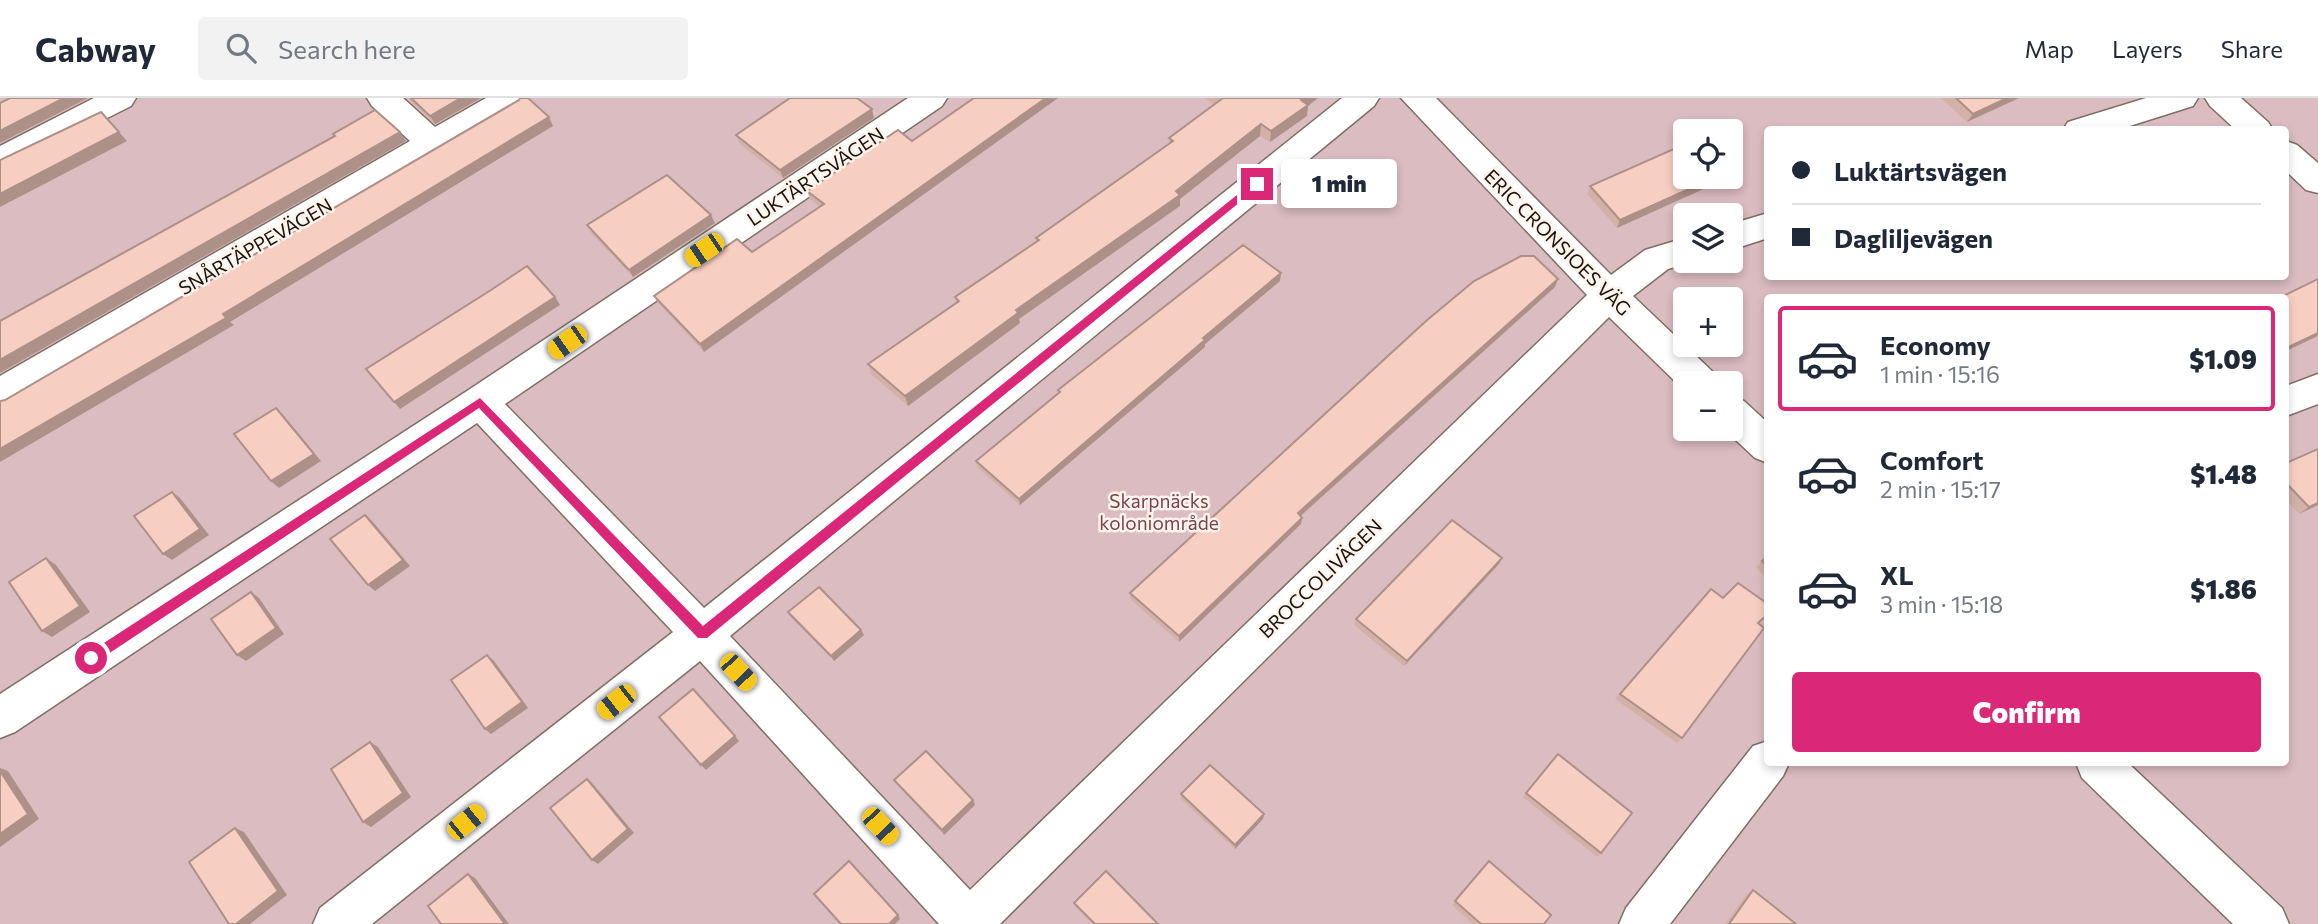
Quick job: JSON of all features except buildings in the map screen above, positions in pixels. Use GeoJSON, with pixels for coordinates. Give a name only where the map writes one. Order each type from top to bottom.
{"type":"FeatureCollection","features":[{"type":"Feature","properties":{"kind":"street"},"geometry":{"type":"LineString","coordinates":[[0,160],[120,98]]}},
{"type":"Feature","properties":{"kind":"street"},"geometry":{"type":"LineString","coordinates":[[383,98],[432,144]]}},
{"type":"Feature","properties":{"kind":"street","name":"SNÅRTÄPPEVÄGEN"},"geometry":{"type":"LineString","coordinates":[[0,394],[511,98]]}},
{"type":"Feature","properties":{"kind":"street","name":"LUKTÄRTSVÄGEN"},"geometry":{"type":"LineString","coordinates":[[0,718],[480,402],[931,98]]}},
{"type":"Feature","properties":{"kind":"street"},"geometry":{"type":"LineString","coordinates":[[336,924],[702,634],[1363,98]]}},
{"type":"Feature","properties":{"kind":"street","name":"ERIC CRONSIOES VÄG"},"geometry":{"type":"LineString","coordinates":[[1417,98],[1609,295],[1688,371]]}},
{"type":"Feature","properties":{"kind":"street"},"geometry":{"type":"LineString","coordinates":[[2093,126],[2182,98]]}},
{"type":"Feature","properties":{"kind":"street"},"geometry":{"type":"LineString","coordinates":[[2221,98],[2253,126]]}},
{"type":"Feature","properties":{"kind":"street"},"geometry":{"type":"LineString","coordinates":[[2289,156],[2318,181]]}},
{"type":"Feature","properties":{"kind":"street"},"geometry":{"type":"LineString","coordinates":[[1743,233],[1764,226]]}},
{"type":"Feature","properties":{"kind":"street","name":"BROCCOLIVÄGEN"},"geometry":{"type":"LineString","coordinates":[[969,923],[1609,295],[1657,259],[1673,254]]}},
{"type":"Feature","properties":{"kind":"street"},"geometry":{"type":"LineString","coordinates":[[2289,400],[2318,389]]}},
{"type":"Feature","properties":{"kind":"street"},"geometry":{"type":"LineString","coordinates":[[480,402],[702,634],[969,923]]}},
{"type":"Feature","properties":{"kind":"street"},"geometry":{"type":"LineString","coordinates":[[1743,423],[1764,443]]}},
{"type":"Feature","properties":{"kind":"street"},"geometry":{"type":"LineString","coordinates":[[1642,924],[1764,766]]}},
{"type":"Feature","properties":{"kind":"street"},"geometry":{"type":"LineString","coordinates":[[2100,766],[2266,924]]}},
{"type":"Feature","properties":{"kind":"green space","name":"Skarpnäcks koloniområde"},"geometry":{"type":"Polygon","coordinates":[[[0,98],[2318,98],[2318,924],[0,924],[0,98]]]}},
{"type":"Feature","properties":{"kind":"route"},"geometry":{"type":"LineString","coordinates":[[91,658],[480,402],[702,634],[1257,184]]}}]}
